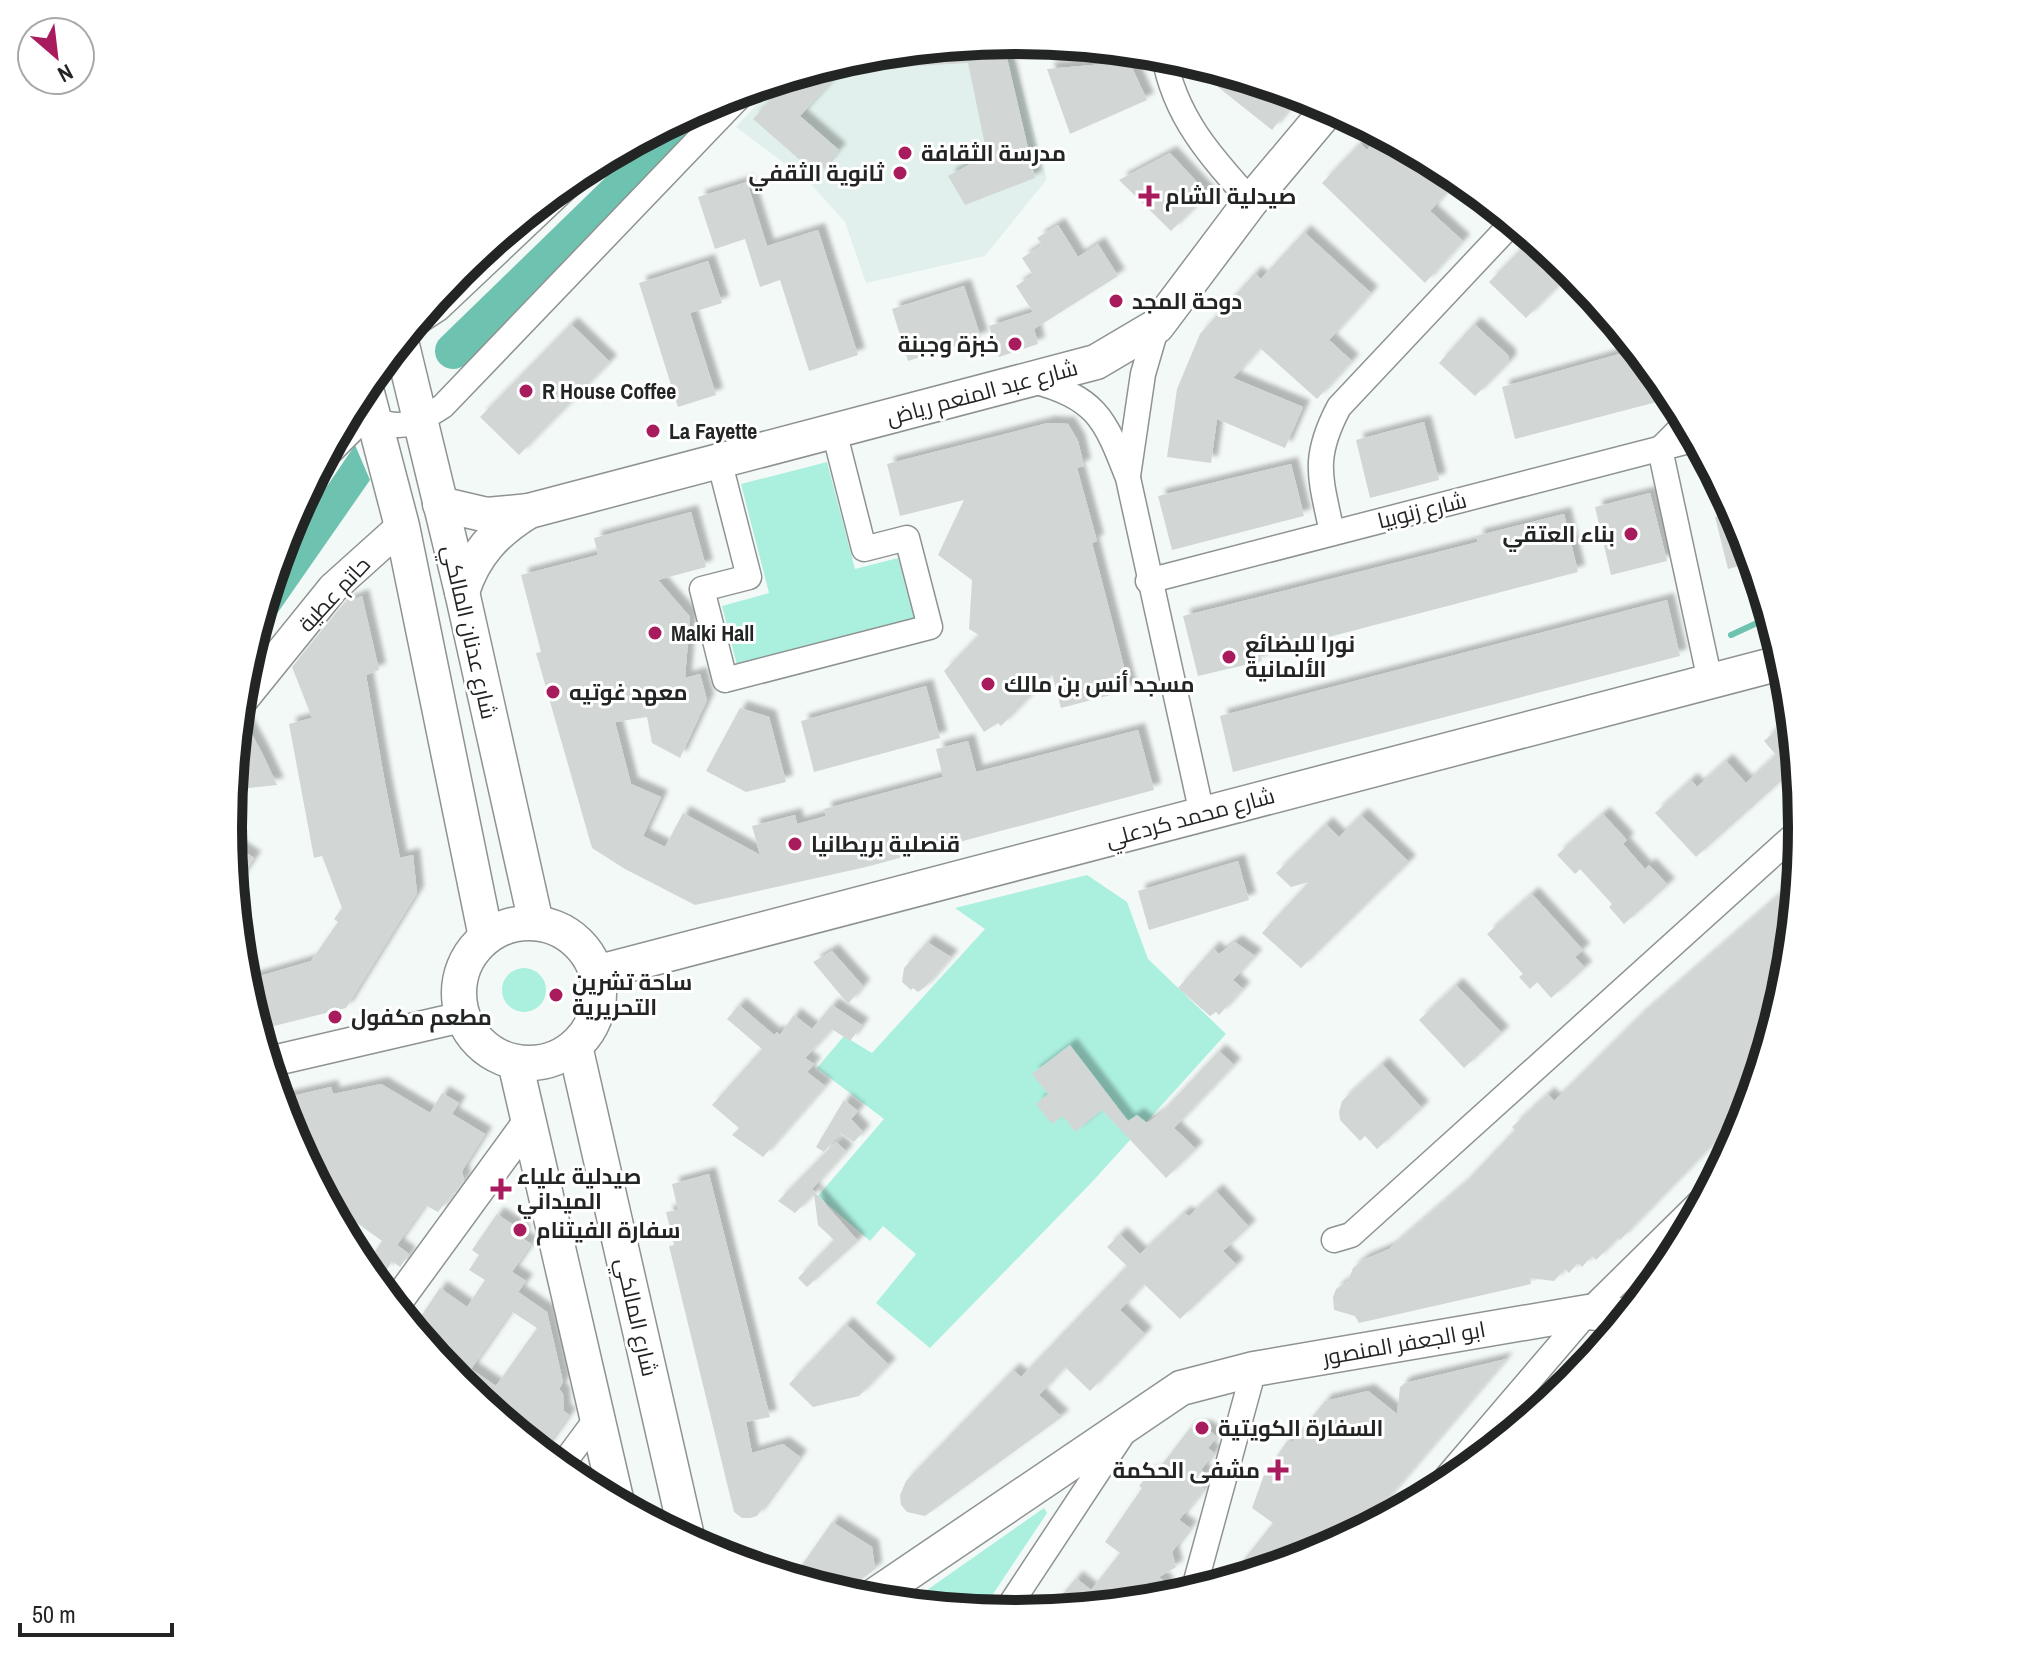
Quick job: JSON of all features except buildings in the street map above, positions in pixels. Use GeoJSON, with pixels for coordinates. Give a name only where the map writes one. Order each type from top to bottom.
{"type":"FeatureCollection","features":[{"type":"Feature","properties":{"kind":"main road","name":"شارع عبد المنعم رياض"},"geometry":{"type":"LineString","coordinates":[[440,504],[487,515],[529,511],[1096,362],[1157,326],[1251,201],[1321,117]]}},
{"type":"Feature","properties":{"kind":"main road","name":"شارع عدنان المالكي"},"geometry":{"type":"LineString","coordinates":[[404,354],[462,592],[536,923]]}},
{"type":"Feature","properties":{"kind":"main road","name":"شارع عدنان المالكي"},"geometry":{"type":"LineString","coordinates":[[370,401],[402,526],[486,937]]}},
{"type":"Feature","properties":{"kind":"main road","name":"شارع عبد المنعم رياض"},"geometry":{"type":"LineString","coordinates":[[462,592],[484,547],[507,524],[529,511]]}},
{"type":"Feature","properties":{"kind":"main road","name":"شارع محمد كردعلي"},"geometry":{"type":"LineString","coordinates":[[596,973],[1771,665]]}},
{"type":"Feature","properties":{"kind":"main road"},"geometry":{"type":"LineString","coordinates":[[536,923],[556,928],[573,939],[587,954],[596,973],[596,1013],[575,1046],[546,1060],[515,1062],[493,1053],[474,1038],[462,1017],[458,995],[461,973],[471,953],[486,937],[501,928],[536,923]]}},
{"type":"Feature","properties":{"kind":"main road","name":"شارع المالكي"},"geometry":{"type":"LineString","coordinates":[[575,1046],[685,1526]]}},
{"type":"Feature","properties":{"kind":"main road"},"geometry":{"type":"LineString","coordinates":[[515,1062],[613,1488]]}},
{"type":"Feature","properties":{"kind":"main road","name":"ابو الجعفر المنصور"},"geometry":{"type":"LineString","coordinates":[[884,1589],[1135,1416],[1181,1388],[1254,1369],[1588,1312],[1616,1315]]}},
{"type":"Feature","properties":{"kind":"street"},"geometry":{"type":"LineString","coordinates":[[1168,69],[1178,106],[1202,147],[1251,201]]}},
{"type":"Feature","properties":{"kind":"street"},"geometry":{"type":"LineString","coordinates":[[357,424],[376,420],[398,427],[420,421],[463,388],[727,110]]}},
{"type":"Feature","properties":{"kind":"street"},"geometry":{"type":"LineString","coordinates":[[1332,533],[1318,464],[1323,437],[1339,407],[1506,230]]}},
{"type":"Feature","properties":{"kind":"street"},"geometry":{"type":"LineString","coordinates":[[1128,478],[1143,374],[1157,326]]}},
{"type":"Feature","properties":{"kind":"street"},"geometry":{"type":"LineString","coordinates":[[1030,380],[1068,390],[1091,406],[1111,436],[1128,478],[1148,581],[1202,814]]}},
{"type":"Feature","properties":{"kind":"street"},"geometry":{"type":"LineString","coordinates":[[1679,430],[1660,449],[1710,681]]}},
{"type":"Feature","properties":{"kind":"street"},"geometry":{"type":"LineString","coordinates":[[719,460],[749,577],[702,589],[725,680],[930,627],[907,538],[864,549],[834,431]]}},
{"type":"Feature","properties":{"kind":"street","name":"شارع زنوبيا"},"geometry":{"type":"LineString","coordinates":[[1148,581],[1686,442]]}},
{"type":"Feature","properties":{"kind":"street","name":"حاتم عطية"},"geometry":{"type":"LineString","coordinates":[[256,683],[333,588],[402,526]]}},
{"type":"Feature","properties":{"kind":"street"},"geometry":{"type":"LineString","coordinates":[[1334,1240],[1351,1235],[1789,840]]}},
{"type":"Feature","properties":{"kind":"street"},"geometry":{"type":"LineString","coordinates":[[278,1060],[462,1017]]}},
{"type":"Feature","properties":{"kind":"street"},"geometry":{"type":"LineString","coordinates":[[401,1297],[529,1121]]}},
{"type":"Feature","properties":{"kind":"street"},"geometry":{"type":"LineString","coordinates":[[1464,1457],[1588,1312],[1681,1220]]}},
{"type":"Feature","properties":{"kind":"street"},"geometry":{"type":"LineString","coordinates":[[1196,1579],[1254,1369]]}},
{"type":"Feature","properties":{"kind":"street"},"geometry":{"type":"LineString","coordinates":[[1013,1601],[1135,1416]]}},
{"type":"Feature","properties":{"kind":"street"},"geometry":{"type":"LineString","coordinates":[[568,1458],[597,1418]]}},
{"type":"Feature","properties":{"kind":"shaded area","name":"مدرسة الثقافة"},"geometry":{"type":"Polygon","coordinates":[[[1013,54],[1047,179],[985,256],[866,283],[845,222],[808,181],[736,127],[765,96],[815,80],[915,61],[1013,54]]]}},
{"type":"Feature","properties":{"kind":"shaded area"},"geometry":{"type":"Polygon","coordinates":[[[355,445],[370,480],[268,626],[283,579],[310,511],[355,445]]]}},
{"type":"Feature","properties":{"kind":"shaded area"},"geometry":{"type":"Polygon","coordinates":[[[827,462],[855,569],[898,558],[914,618],[737,665],[722,606],[769,593],[741,484],[827,462]]]}},
{"type":"Feature","properties":{"kind":"shaded area"},"geometry":{"type":"Polygon","coordinates":[[[1087,875],[1127,902],[1148,959],[1226,1034],[1092,1182],[930,1348],[876,1303],[916,1254],[883,1226],[870,1241],[818,1196],[884,1119],[817,1068],[844,1036],[872,1053],[985,929],[955,908],[1087,875]]]}},
{"type":"Feature","properties":{"kind":"shaded area"},"geometry":{"type":"Polygon","coordinates":[[[524,968],[539,975],[546,990],[539,1005],[524,1012],[509,1005],[502,990],[509,975],[524,968]]]}},
{"type":"Feature","properties":{"kind":"shaded area"},"geometry":{"type":"Polygon","coordinates":[[[1044,1508],[1047,1513],[989,1600],[920,1595],[1044,1508]]]}},
{"type":"Feature","properties":{"kind":"waterway"},"geometry":{"type":"LineString","coordinates":[[453,351],[629,180],[660,141]]}},
{"type":"Feature","properties":{"kind":"waterway"},"geometry":{"type":"LineString","coordinates":[[1731,635],[1761,621]]}},
{"type":"Feature","properties":{"kind":"place","name":"مدرسة الثقافة"},"geometry":{"type":"Point","coordinates":[905,153]}},
{"type":"Feature","properties":{"kind":"place","name":"ثانوية الثقفي"},"geometry":{"type":"Point","coordinates":[900,173]}},
{"type":"Feature","properties":{"kind":"place","name":"صيدلية الشام"},"geometry":{"type":"Point","coordinates":[1149,196]}},
{"type":"Feature","properties":{"kind":"place","name":"دوحة المجد"},"geometry":{"type":"Point","coordinates":[1116,301]}},
{"type":"Feature","properties":{"kind":"place","name":"خبزة وجبنة"},"geometry":{"type":"Point","coordinates":[1015,344]}},
{"type":"Feature","properties":{"kind":"place","name":"R House Coffee"},"geometry":{"type":"Point","coordinates":[526,391]}},
{"type":"Feature","properties":{"kind":"place","name":"La Fayette"},"geometry":{"type":"Point","coordinates":[653,431]}},
{"type":"Feature","properties":{"kind":"place","name":"بناء العتقي"},"geometry":{"type":"Point","coordinates":[1631,534]}},
{"type":"Feature","properties":{"kind":"place","name":"Malki Hall"},"geometry":{"type":"Point","coordinates":[655,633]}},
{"type":"Feature","properties":{"kind":"place","name":"نورا للبضائع الألمانية"},"geometry":{"type":"Point","coordinates":[1229,657]}},
{"type":"Feature","properties":{"kind":"place","name":"مسجد أنس بن مالك"},"geometry":{"type":"Point","coordinates":[988,684]}},
{"type":"Feature","properties":{"kind":"place","name":"معهد غوتيه"},"geometry":{"type":"Point","coordinates":[553,692]}},
{"type":"Feature","properties":{"kind":"place","name":"قنصلية بريطانيا"},"geometry":{"type":"Point","coordinates":[795,844]}},
{"type":"Feature","properties":{"kind":"place","name":"ساحة تشرين التحريرية"},"geometry":{"type":"Point","coordinates":[556,995]}},
{"type":"Feature","properties":{"kind":"place","name":"مطعم مكفول"},"geometry":{"type":"Point","coordinates":[335,1017]}},
{"type":"Feature","properties":{"kind":"place","name":"صيدلية علياء الميداني"},"geometry":{"type":"Point","coordinates":[501,1189]}},
{"type":"Feature","properties":{"kind":"place","name":"سفارة الفيتنام"},"geometry":{"type":"Point","coordinates":[520,1230]}},
{"type":"Feature","properties":{"kind":"place","name":"السفارة الكويتية"},"geometry":{"type":"Point","coordinates":[1202,1428]}},
{"type":"Feature","properties":{"kind":"place","name":"مشفى الحكمة"},"geometry":{"type":"Point","coordinates":[1278,1470]}}]}
